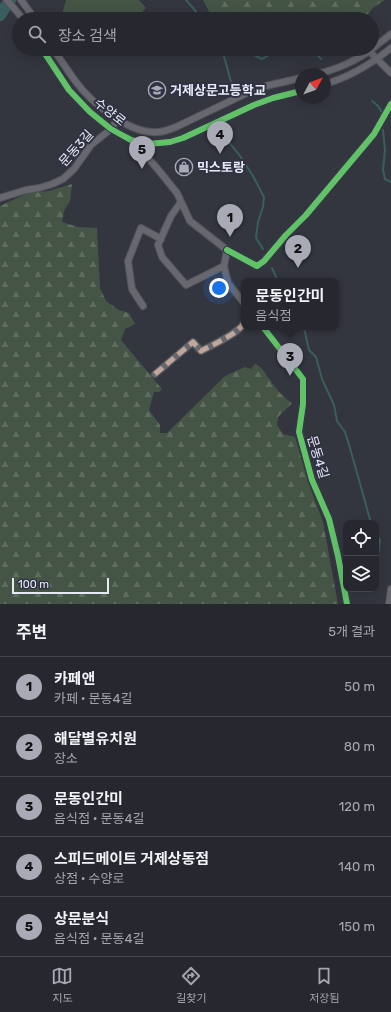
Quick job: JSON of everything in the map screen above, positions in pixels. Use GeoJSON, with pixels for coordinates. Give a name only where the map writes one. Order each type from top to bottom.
{"type":"FeatureCollection","features":[{"type":"Feature","properties":{"kind":"street"},"geometry":{"type":"LineString","coordinates":[[7,0],[18,12]]}},
{"type":"Feature","properties":{"kind":"street"},"geometry":{"type":"LineString","coordinates":[[22,1],[30,12]]}},
{"type":"Feature","properties":{"kind":"street"},"geometry":{"type":"LineString","coordinates":[[379,44],[391,34]]}},
{"type":"Feature","properties":{"kind":"street"},"geometry":{"type":"LineString","coordinates":[[331,82],[355,72],[377,60],[391,48]]}},
{"type":"Feature","properties":{"kind":"street","name":"수양로"},"geometry":{"type":"LineString","coordinates":[[47,56],[70,90],[90,112],[110,129],[131,140],[148,144],[170,142],[183,138],[254,105],[295,92]]}},
{"type":"Feature","properties":{"kind":"street","name":"수양로"},"geometry":{"type":"LineString","coordinates":[[58,56],[77,83],[95,102],[109,114],[142,131],[153,132],[176,127],[247,93],[266,86],[295,79]]}},
{"type":"Feature","properties":{"kind":"street"},"geometry":{"type":"LineString","coordinates":[[331,70],[360,56]]}},
{"type":"Feature","properties":{"kind":"street"},"geometry":{"type":"LineString","coordinates":[[375,56],[391,73]]}},
{"type":"Feature","properties":{"kind":"street"},"geometry":{"type":"LineString","coordinates":[[131,140],[177,193],[190,221],[227,250],[257,266],[264,261],[286,235],[306,215],[374,134],[391,104]]}},
{"type":"Feature","properties":{"kind":"street","name":"문동3길"},"geometry":{"type":"LineString","coordinates":[[0,198],[26,190],[39,188],[63,179],[74,169],[91,145],[110,129],[118,119]]}},
{"type":"Feature","properties":{"kind":"street"},"geometry":{"type":"LineString","coordinates":[[181,202],[171,216],[158,246],[162,257],[186,285],[224,266]]}},
{"type":"Feature","properties":{"kind":"street"},"geometry":{"type":"LineString","coordinates":[[143,306],[132,289],[128,261],[141,228],[161,239]]}},
{"type":"Feature","properties":{"kind":"street"},"geometry":{"type":"LineString","coordinates":[[227,250],[224,266],[228,283],[241,299]]}},
{"type":"Feature","properties":{"kind":"street"},"geometry":{"type":"LineString","coordinates":[[155,374],[193,342],[201,351],[241,328]]}},
{"type":"Feature","properties":{"kind":"street","name":"문동4길"},"geometry":{"type":"LineString","coordinates":[[265,330],[303,379],[303,404],[299,432],[312,480],[329,519],[347,604]]}},
{"type":"Feature","properties":{"kind":"street"},"geometry":{"type":"LineString","coordinates":[[389,604],[391,589]]}},
{"type":"Feature","properties":{"kind":"green space"},"geometry":{"type":"Polygon","coordinates":[[[66,0],[139,0],[146,8],[142,12],[63,12],[66,0]]]}},
{"type":"Feature","properties":{"kind":"green space"},"geometry":{"type":"Polygon","coordinates":[[[203,0],[385,0],[369,12],[209,12],[203,0]]]}},
{"type":"Feature","properties":{"kind":"green space"},"geometry":{"type":"Polygon","coordinates":[[[72,184],[70,201],[64,211],[62,222],[78,227],[97,228],[100,288],[106,301],[119,310],[129,313],[135,324],[125,329],[121,340],[162,389],[159,392],[154,392],[149,410],[160,425],[160,433],[167,433],[225,376],[245,367],[251,369],[255,364],[262,369],[277,390],[292,403],[278,417],[277,425],[283,434],[295,437],[308,482],[323,522],[338,604],[0,604],[0,206],[28,193],[49,191],[72,184]]]}},
{"type":"Feature","properties":{"kind":"waterway"},"geometry":{"type":"LineString","coordinates":[[0,15],[10,0]]}},
{"type":"Feature","properties":{"kind":"waterway"},"geometry":{"type":"LineString","coordinates":[[186,0],[196,12]]}},
{"type":"Feature","properties":{"kind":"waterway"},"geometry":{"type":"LineString","coordinates":[[224,56],[233,89],[236,93]]}},
{"type":"Feature","properties":{"kind":"waterway"},"geometry":{"type":"LineString","coordinates":[[256,56],[262,59],[267,56]]}},
{"type":"Feature","properties":{"kind":"waterway"},"geometry":{"type":"LineString","coordinates":[[372,101],[378,106],[383,114]]}},
{"type":"Feature","properties":{"kind":"waterway"},"geometry":{"type":"LineString","coordinates":[[383,130],[385,150],[383,170],[385,179],[391,182]]}},
{"type":"Feature","properties":{"kind":"waterway"},"geometry":{"type":"LineString","coordinates":[[225,137],[240,156],[264,197],[256,238],[263,249]]}},
{"type":"Feature","properties":{"kind":"waterway"},"geometry":{"type":"LineString","coordinates":[[272,268],[277,278]]}},
{"type":"Feature","properties":{"kind":"waterway"},"geometry":{"type":"LineString","coordinates":[[304,330],[309,350],[316,357],[322,379],[334,405],[337,421],[345,432],[370,520]]}},
{"type":"Feature","properties":{"kind":"waterway"},"geometry":{"type":"LineString","coordinates":[[379,538],[379,548]]}},
{"type":"Feature","properties":{"kind":"marked path"},"geometry":{"type":"LineString","coordinates":[[155,374],[193,342],[201,351],[231,335],[241,327]]}},
{"type":"Feature","properties":{"kind":"cycle path"},"geometry":{"type":"LineString","coordinates":[[47,56],[69,90],[90,112],[111,129],[120,134],[131,140],[148,144],[170,142],[183,138],[254,105],[295,92]]}},
{"type":"Feature","properties":{"kind":"cycle path"},"geometry":{"type":"LineString","coordinates":[[227,250],[257,266],[264,261],[286,235],[306,215],[374,134],[391,104]]}},
{"type":"Feature","properties":{"kind":"cycle path"},"geometry":{"type":"LineString","coordinates":[[265,330],[303,379],[303,404],[299,432],[312,480],[329,519],[347,604]]}},
{"type":"Feature","properties":{"kind":"place","name":"거제상문고등학교"},"geometry":{"type":"Point","coordinates":[157,90]}},
{"type":"Feature","properties":{"kind":"place","name":"스피드메이트 거제상동점"},"geometry":{"type":"Point","coordinates":[220,154]}},
{"type":"Feature","properties":{"kind":"place","name":"믹스토랑"},"geometry":{"type":"Point","coordinates":[184,167]}},
{"type":"Feature","properties":{"kind":"place","name":"상문분식"},"geometry":{"type":"Point","coordinates":[142,169]}},
{"type":"Feature","properties":{"kind":"place","name":"카페앤"},"geometry":{"type":"Point","coordinates":[230,237]}},
{"type":"Feature","properties":{"kind":"place","name":"해달별유치원"},"geometry":{"type":"Point","coordinates":[298,268]}},
{"type":"Feature","properties":{"kind":"place","name":"문동인간미"},"geometry":{"type":"Point","coordinates":[290,376]}}]}
